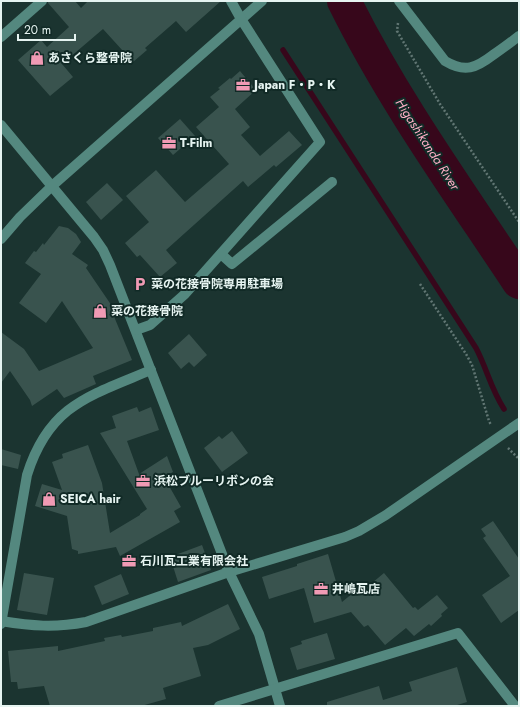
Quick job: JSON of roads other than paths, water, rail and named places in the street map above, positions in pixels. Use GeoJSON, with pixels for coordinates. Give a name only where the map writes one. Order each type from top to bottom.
{"type":"FeatureCollection","features":[{"type":"Feature","properties":{"kind":"street"},"geometry":{"type":"LineString","coordinates":[[1,37],[42,1]]}},
{"type":"Feature","properties":{"kind":"street"},"geometry":{"type":"LineString","coordinates":[[136,330],[150,325],[185,294],[320,142],[231,1]]}},
{"type":"Feature","properties":{"kind":"street"},"geometry":{"type":"LineString","coordinates":[[1,239],[20,217],[52,186],[262,1]]}},
{"type":"Feature","properties":{"kind":"street"},"geometry":{"type":"LineString","coordinates":[[399,1],[445,61],[453,66],[473,68],[519,36]]}},
{"type":"Feature","properties":{"kind":"street"},"geometry":{"type":"LineString","coordinates":[[1,125],[103,250],[136,330],[229,572],[259,634],[280,706]]}},
{"type":"Feature","properties":{"kind":"street"},"geometry":{"type":"LineString","coordinates":[[221,254],[232,264],[332,182]]}},
{"type":"Feature","properties":{"kind":"street"},"geometry":{"type":"LineString","coordinates":[[1,624],[27,474],[41,440],[52,425],[81,401],[98,392],[151,370]]}},
{"type":"Feature","properties":{"kind":"street"},"geometry":{"type":"LineString","coordinates":[[1,621],[31,626],[50,627],[68,626],[86,622],[229,572],[359,532],[386,516],[519,423]]}},
{"type":"Feature","properties":{"kind":"street"},"geometry":{"type":"LineString","coordinates":[[219,706],[458,634],[515,706]]}},
{"type":"Feature","properties":{"kind":"waterway","name":"Higashikanda River"},"geometry":{"type":"LineString","coordinates":[[344,1],[383,74],[427,144],[519,282]]}},
{"type":"Feature","properties":{"kind":"waterway"},"geometry":{"type":"LineString","coordinates":[[283,50],[476,348],[504,409]]}},
{"type":"Feature","properties":{"kind":"place","name":"あさくら整骨院"},"geometry":{"type":"Point","coordinates":[37,58]}},
{"type":"Feature","properties":{"kind":"place","name":"Japan F・P・K"},"geometry":{"type":"Point","coordinates":[243,85]}},
{"type":"Feature","properties":{"kind":"place","name":"T-Film"},"geometry":{"type":"Point","coordinates":[169,143]}},
{"type":"Feature","properties":{"kind":"place","name":"菜の花接骨院専用駐車場"},"geometry":{"type":"Point","coordinates":[140,284]}},
{"type":"Feature","properties":{"kind":"place","name":"菜の花接骨院"},"geometry":{"type":"Point","coordinates":[100,311]}},
{"type":"Feature","properties":{"kind":"place","name":"浜松ブルーリボンの会"},"geometry":{"type":"Point","coordinates":[143,481]}},
{"type":"Feature","properties":{"kind":"place","name":"SEICA hair"},"geometry":{"type":"Point","coordinates":[49,499]}},
{"type":"Feature","properties":{"kind":"place","name":"石川瓦工業有限会社"},"geometry":{"type":"Point","coordinates":[129,561]}},
{"type":"Feature","properties":{"kind":"place","name":"井嶋瓦店"},"geometry":{"type":"Point","coordinates":[321,589]}}]}
